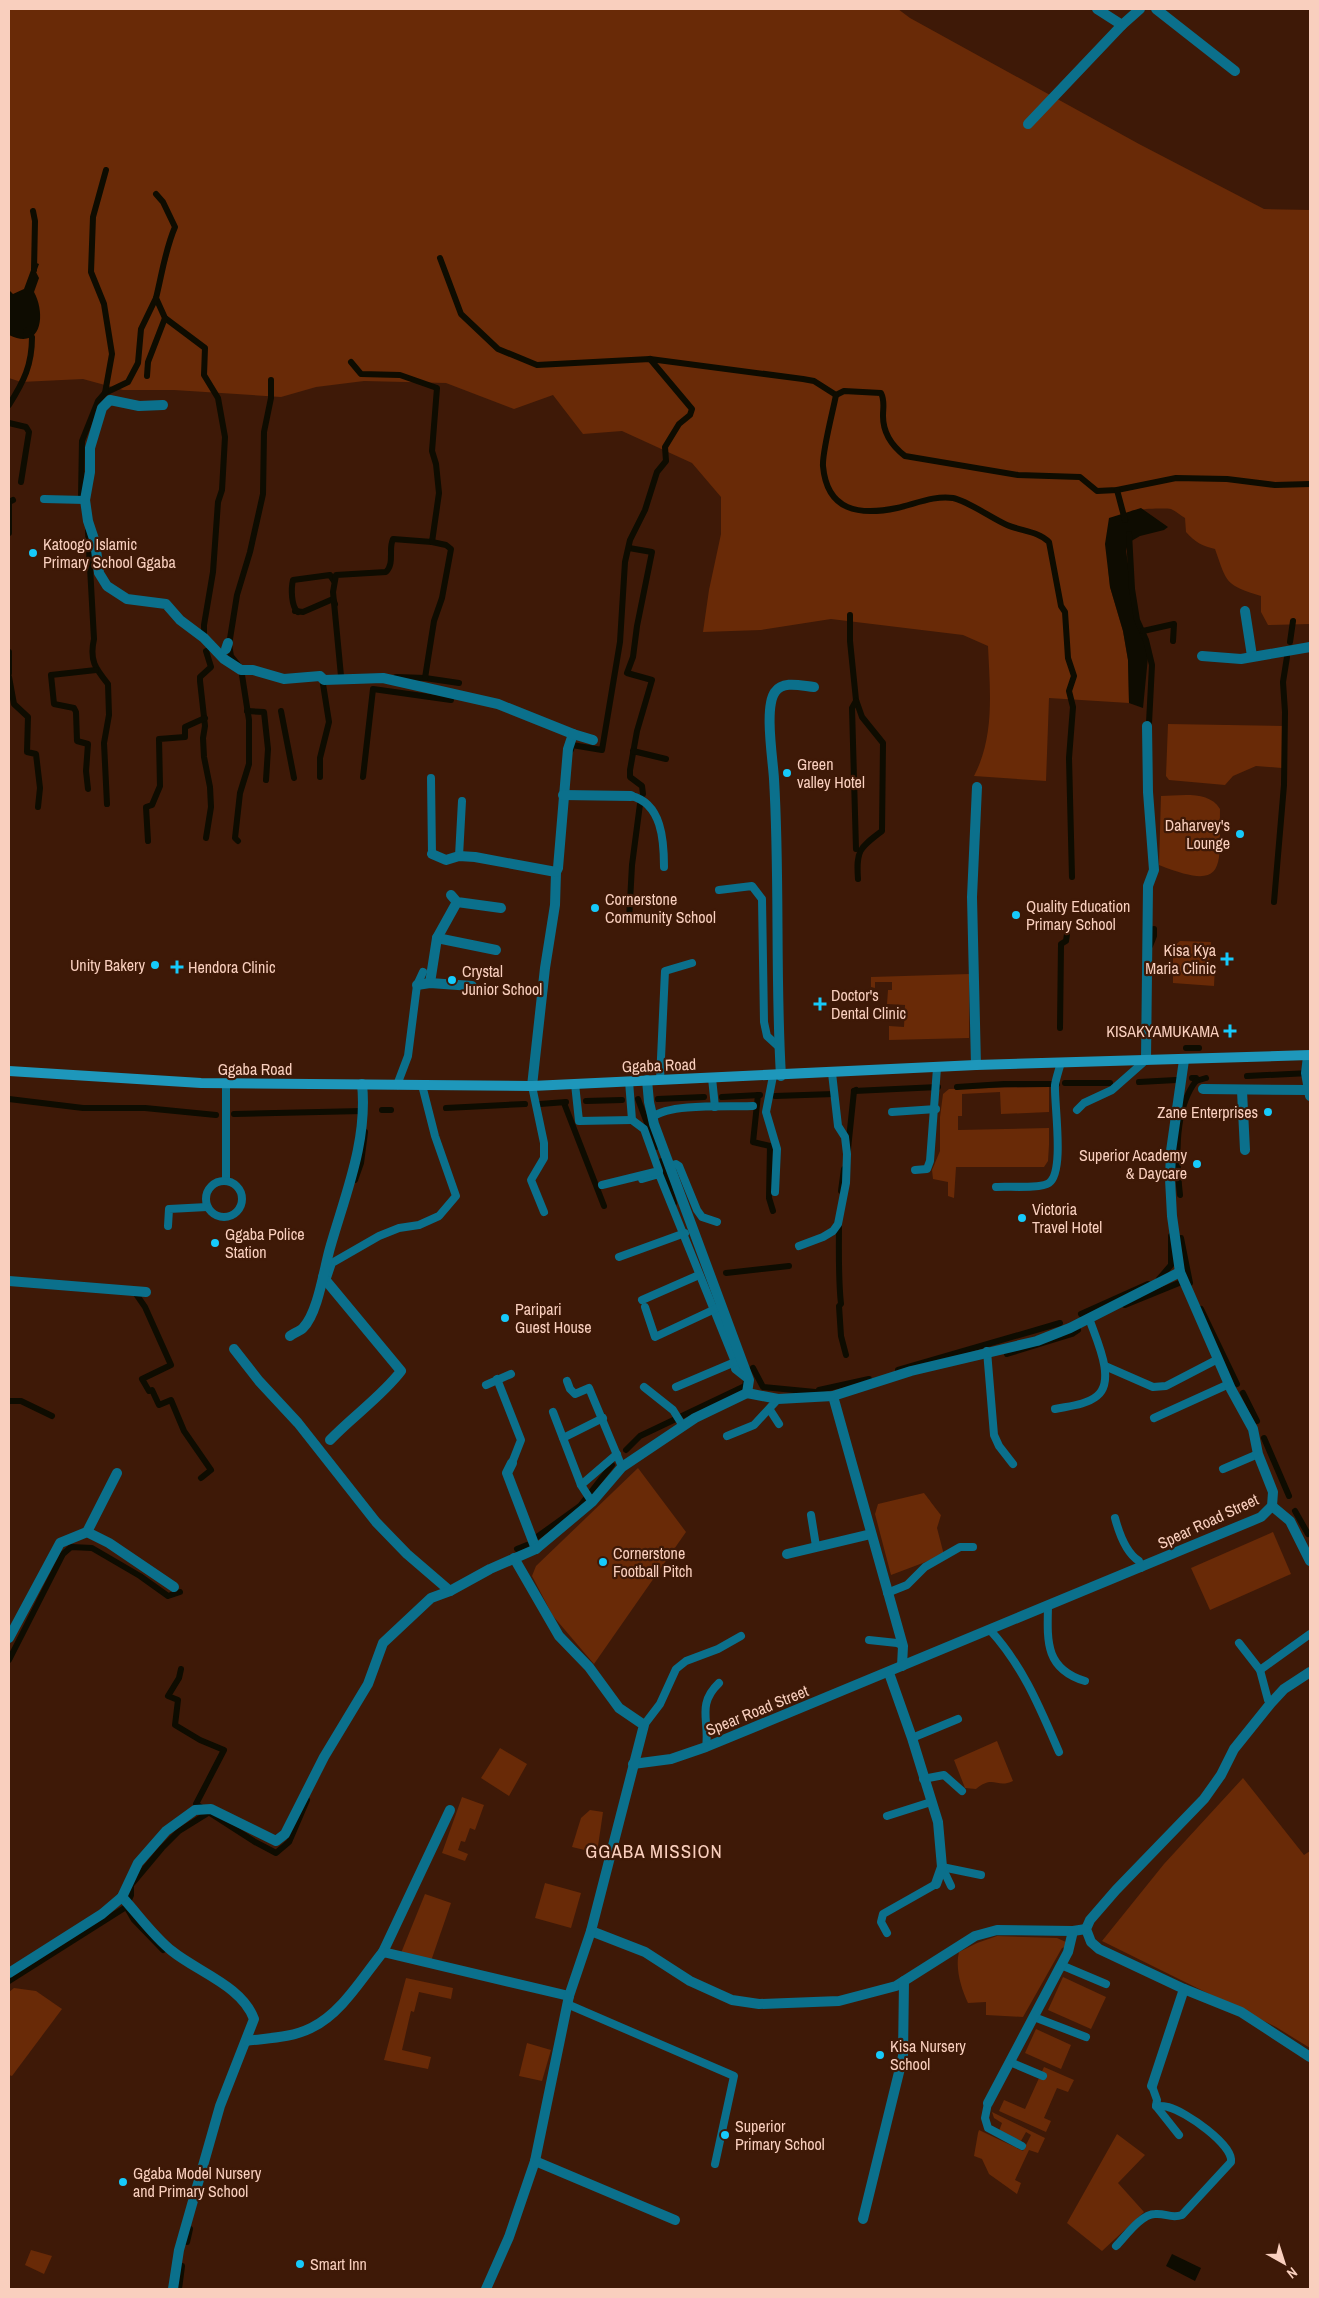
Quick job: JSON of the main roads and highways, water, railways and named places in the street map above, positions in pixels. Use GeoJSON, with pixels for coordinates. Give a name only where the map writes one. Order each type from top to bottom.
{"type":"FeatureCollection","features":[{"type":"Feature","properties":{"kind":"waterway"},"geometry":{"type":"LineString","coordinates":[[81,498],[82,441],[98,401],[105,393],[112,354],[104,304],[91,272],[93,217],[106,170]]}},
{"type":"Feature","properties":{"kind":"waterway"},"geometry":{"type":"LineString","coordinates":[[156,194],[163,202],[175,227],[166,253],[156,298],[165,318],[205,348],[204,375],[218,398],[225,437],[222,490],[218,502],[213,572],[204,625],[204,638]]}},
{"type":"Feature","properties":{"kind":"waterway"},"geometry":{"type":"LineString","coordinates":[[33,211],[35,221],[34,270]]}},
{"type":"Feature","properties":{"kind":"waterway"},"geometry":{"type":"LineString","coordinates":[[440,258],[461,314],[498,349],[537,365],[650,359],[814,381],[836,395],[844,391],[881,393],[883,422],[887,434],[892,444],[905,456],[1018,475],[1080,477],[1097,491],[1117,490],[1176,478],[1227,479],[1275,485],[1310,484]]}},
{"type":"Feature","properties":{"kind":"waterway"},"geometry":{"type":"LineString","coordinates":[[105,393],[128,382],[138,363],[141,329],[156,298]]}},
{"type":"Feature","properties":{"kind":"waterway"},"geometry":{"type":"LineString","coordinates":[[147,376],[148,362],[165,318]]}},
{"type":"Feature","properties":{"kind":"waterway"},"geometry":{"type":"LineString","coordinates":[[9,405],[23,380],[31,356],[32,337],[26,331]]}},
{"type":"Feature","properties":{"kind":"waterway"},"geometry":{"type":"LineString","coordinates":[[571,750],[572,745],[602,750],[620,642],[625,562],[630,540],[645,510],[657,472],[666,461],[665,447],[679,424],[690,415],[692,409],[650,359]]}},
{"type":"Feature","properties":{"kind":"waterway"},"geometry":{"type":"LineString","coordinates":[[341,676],[333,592],[336,575],[386,572],[391,560],[393,539],[432,542],[439,493],[436,464],[432,451],[437,388],[400,375],[361,374],[351,362]]}},
{"type":"Feature","properties":{"kind":"waterway"},"geometry":{"type":"LineString","coordinates":[[239,666],[231,656],[229,645],[237,595],[250,552],[263,494],[264,432],[271,398],[271,380]]}},
{"type":"Feature","properties":{"kind":"waterway"},"geometry":{"type":"LineString","coordinates":[[836,395],[823,466],[831,493],[838,501],[847,507],[870,511],[897,508],[932,499],[953,498],[965,502],[1007,525],[1035,533],[1049,542],[1061,606],[1065,612],[1068,658],[1074,676],[1069,691],[1073,707],[1069,758],[1072,877]]}},
{"type":"Feature","properties":{"kind":"waterway"},"geometry":{"type":"LineString","coordinates":[[9,423],[26,427],[29,432],[21,482]]}},
{"type":"Feature","properties":{"kind":"waterway"},"geometry":{"type":"LineString","coordinates":[[1117,490],[1125,520]]}},
{"type":"Feature","properties":{"kind":"waterway"},"geometry":{"type":"LineString","coordinates":[[9,502],[13,500]]}},
{"type":"Feature","properties":{"kind":"waterway"},"geometry":{"type":"LineString","coordinates":[[9,504],[9,533]]}},
{"type":"Feature","properties":{"kind":"waterway"},"geometry":{"type":"LineString","coordinates":[[88,531],[94,639],[92,653],[97,669],[108,684],[109,715],[104,743],[107,804]]}},
{"type":"Feature","properties":{"kind":"waterway"},"geometry":{"type":"LineString","coordinates":[[1129,534],[1132,589],[1137,620],[1146,640],[1152,665],[1149,723]]}},
{"type":"Feature","properties":{"kind":"waterway"},"geometry":{"type":"LineString","coordinates":[[425,678],[434,621],[442,598],[451,549],[446,545],[432,542]]}},
{"type":"Feature","properties":{"kind":"waterway"},"geometry":{"type":"LineString","coordinates":[[629,548],[652,552],[637,626],[633,657],[627,673],[652,680],[637,731],[630,770],[630,777],[642,786],[643,794]]}},
{"type":"Feature","properties":{"kind":"waterway"},"geometry":{"type":"LineString","coordinates":[[298,612],[293,602],[293,580],[330,575],[334,581]]}},
{"type":"Feature","properties":{"kind":"waterway"},"geometry":{"type":"LineString","coordinates":[[295,611],[303,612],[333,599],[335,604]]}},
{"type":"Feature","properties":{"kind":"waterway"},"geometry":{"type":"LineString","coordinates":[[850,615],[850,641],[856,700],[862,717],[883,743],[882,831],[868,842],[861,851],[858,862],[858,879]]}},
{"type":"Feature","properties":{"kind":"waterway"},"geometry":{"type":"LineString","coordinates":[[1290,642],[1293,621]]}},
{"type":"Feature","properties":{"kind":"waterway"},"geometry":{"type":"LineString","coordinates":[[1143,631],[1174,624],[1173,641]]}},
{"type":"Feature","properties":{"kind":"waterway"},"geometry":{"type":"LineString","coordinates":[[206,651],[211,667],[200,677],[205,726],[203,738],[204,757],[210,787],[211,807],[206,838]]}},
{"type":"Feature","properties":{"kind":"waterway"},"geometry":{"type":"LineString","coordinates":[[9,652],[9,673]]}},
{"type":"Feature","properties":{"kind":"waterway"},"geometry":{"type":"LineString","coordinates":[[1274,902],[1284,785],[1285,712],[1283,682],[1287,657]]}},
{"type":"Feature","properties":{"kind":"waterway"},"geometry":{"type":"LineString","coordinates":[[88,789],[86,771],[88,744],[77,741],[76,712],[74,708],[54,704],[51,675],[96,670]]}},
{"type":"Feature","properties":{"kind":"waterway"},"geometry":{"type":"LineString","coordinates":[[238,841],[235,838],[240,793],[249,764],[249,720],[242,675]]}},
{"type":"Feature","properties":{"kind":"waterway"},"geometry":{"type":"LineString","coordinates":[[9,677],[14,704],[28,717],[27,752],[36,754],[40,788],[38,807]]}},
{"type":"Feature","properties":{"kind":"waterway"},"geometry":{"type":"LineString","coordinates":[[396,677],[425,678],[459,683]]}},
{"type":"Feature","properties":{"kind":"waterway"},"geometry":{"type":"LineString","coordinates":[[320,777],[320,758],[329,722],[323,684],[324,679]]}},
{"type":"Feature","properties":{"kind":"waterway"},"geometry":{"type":"LineString","coordinates":[[363,777],[373,689],[451,700]]}},
{"type":"Feature","properties":{"kind":"waterway"},"geometry":{"type":"LineString","coordinates":[[856,701],[852,708],[856,849]]}},
{"type":"Feature","properties":{"kind":"waterway"},"geometry":{"type":"LineString","coordinates":[[247,711],[264,712],[268,749],[266,780]]}},
{"type":"Feature","properties":{"kind":"waterway"},"geometry":{"type":"LineString","coordinates":[[281,711],[294,778]]}},
{"type":"Feature","properties":{"kind":"waterway"},"geometry":{"type":"LineString","coordinates":[[148,841],[146,807],[152,805],[160,786],[159,739],[185,737],[185,727],[205,718]]}},
{"type":"Feature","properties":{"kind":"waterway"},"geometry":{"type":"LineString","coordinates":[[633,751],[666,759]]}},
{"type":"Feature","properties":{"kind":"waterway"},"geometry":{"type":"LineString","coordinates":[[629,920],[632,865],[640,804]]}},
{"type":"Feature","properties":{"kind":"waterway"},"geometry":{"type":"LineString","coordinates":[[1150,946],[1154,936],[1154,929]]}},
{"type":"Feature","properties":{"kind":"waterway"},"geometry":{"type":"LineString","coordinates":[[1060,1028],[1061,944],[1066,941],[1067,934]]}},
{"type":"Feature","properties":{"kind":"waterway"},"geometry":{"type":"LineString","coordinates":[[1186,1048],[1199,1048]]}},
{"type":"Feature","properties":{"kind":"waterway"},"geometry":{"type":"LineString","coordinates":[[1247,1076],[1309,1073]]}},
{"type":"Feature","properties":{"kind":"waterway"},"geometry":{"type":"LineString","coordinates":[[1192,1078],[1196,1078],[1196,1081],[1206,1078]]}},
{"type":"Feature","properties":{"kind":"waterway"},"geometry":{"type":"LineString","coordinates":[[1139,1082],[1176,1080]]}},
{"type":"Feature","properties":{"kind":"waterway"},"geometry":{"type":"LineString","coordinates":[[1180,1195],[1178,1166],[1180,1120],[1189,1093],[1196,1081]]}},
{"type":"Feature","properties":{"kind":"waterway"},"geometry":{"type":"LineString","coordinates":[[1065,1083],[1110,1083]]}},
{"type":"Feature","properties":{"kind":"waterway"},"geometry":{"type":"LineString","coordinates":[[957,1087],[1004,1084],[1057,1084]]}},
{"type":"Feature","properties":{"kind":"waterway"},"geometry":{"type":"LineString","coordinates":[[856,1090],[854,1091],[938,1087]]}},
{"type":"Feature","properties":{"kind":"waterway"},"geometry":{"type":"LineString","coordinates":[[848,1149],[854,1091]]}},
{"type":"Feature","properties":{"kind":"waterway"},"geometry":{"type":"LineString","coordinates":[[775,1096],[834,1094]]}},
{"type":"Feature","properties":{"kind":"waterway"},"geometry":{"type":"LineString","coordinates":[[758,1095],[753,1142],[770,1146],[769,1198],[773,1211]]}},
{"type":"Feature","properties":{"kind":"waterway"},"geometry":{"type":"LineString","coordinates":[[722,1097],[760,1095]]}},
{"type":"Feature","properties":{"kind":"waterway"},"geometry":{"type":"LineString","coordinates":[[658,1099],[704,1097]]}},
{"type":"Feature","properties":{"kind":"waterway"},"geometry":{"type":"LineString","coordinates":[[9,1099],[83,1108],[145,1108],[216,1115]]}},
{"type":"Feature","properties":{"kind":"waterway"},"geometry":{"type":"LineString","coordinates":[[638,1099],[656,1147]]}},
{"type":"Feature","properties":{"kind":"waterway"},"geometry":{"type":"LineString","coordinates":[[586,1101],[622,1100]]}},
{"type":"Feature","properties":{"kind":"waterway"},"geometry":{"type":"LineString","coordinates":[[540,1104],[566,1102]]}},
{"type":"Feature","properties":{"kind":"waterway"},"geometry":{"type":"LineString","coordinates":[[564,1103],[604,1206]]}},
{"type":"Feature","properties":{"kind":"waterway"},"geometry":{"type":"LineString","coordinates":[[446,1108],[525,1104]]}},
{"type":"Feature","properties":{"kind":"waterway"},"geometry":{"type":"LineString","coordinates":[[382,1110],[391,1110]]}},
{"type":"Feature","properties":{"kind":"waterway"},"geometry":{"type":"LineString","coordinates":[[234,1114],[362,1111]]}},
{"type":"Feature","properties":{"kind":"waterway"},"geometry":{"type":"LineString","coordinates":[[355,1180],[361,1163],[365,1132]]}},
{"type":"Feature","properties":{"kind":"waterway"},"geometry":{"type":"LineString","coordinates":[[662,1161],[674,1203]]}},
{"type":"Feature","properties":{"kind":"waterway"},"geometry":{"type":"LineString","coordinates":[[841,1191],[844,1169]]}},
{"type":"Feature","properties":{"kind":"waterway"},"geometry":{"type":"LineString","coordinates":[[839,1221],[841,1304],[839,1306],[841,1336],[846,1355]]}},
{"type":"Feature","properties":{"kind":"waterway"},"geometry":{"type":"LineString","coordinates":[[1159,1279],[1171,1265],[1171,1236]]}},
{"type":"Feature","properties":{"kind":"waterway"},"geometry":{"type":"LineString","coordinates":[[1181,1238],[1190,1283]]}},
{"type":"Feature","properties":{"kind":"waterway"},"geometry":{"type":"LineString","coordinates":[[726,1273],[789,1266]]}},
{"type":"Feature","properties":{"kind":"waterway"},"geometry":{"type":"LineString","coordinates":[[1125,1305],[1179,1283]]}},
{"type":"Feature","properties":{"kind":"waterway"},"geometry":{"type":"LineString","coordinates":[[1081,1314],[1148,1284]]}},
{"type":"Feature","properties":{"kind":"waterway"},"geometry":{"type":"LineString","coordinates":[[134,1291],[145,1307],[171,1365],[142,1379],[149,1391],[152,1390],[159,1405],[171,1400],[184,1431],[211,1470],[201,1478]]}},
{"type":"Feature","properties":{"kind":"waterway"},"geometry":{"type":"LineString","coordinates":[[1201,1309],[1237,1384]]}},
{"type":"Feature","properties":{"kind":"waterway"},"geometry":{"type":"LineString","coordinates":[[898,1370],[1060,1323]]}},
{"type":"Feature","properties":{"kind":"waterway"},"geometry":{"type":"LineString","coordinates":[[1007,1354],[1072,1334],[1078,1330]]}},
{"type":"Feature","properties":{"kind":"waterway"},"geometry":{"type":"LineString","coordinates":[[753,1368],[763,1387],[815,1392]]}},
{"type":"Feature","properties":{"kind":"waterway"},"geometry":{"type":"LineString","coordinates":[[819,1390],[869,1379]]}},
{"type":"Feature","properties":{"kind":"waterway"},"geometry":{"type":"LineString","coordinates":[[626,1450],[640,1436],[745,1386],[746,1381]]}},
{"type":"Feature","properties":{"kind":"waterway"},"geometry":{"type":"LineString","coordinates":[[1243,1393],[1257,1421]]}},
{"type":"Feature","properties":{"kind":"waterway"},"geometry":{"type":"LineString","coordinates":[[9,1401],[21,1401],[52,1416]]}},
{"type":"Feature","properties":{"kind":"waterway"},"geometry":{"type":"LineString","coordinates":[[1264,1438],[1289,1496]]}},
{"type":"Feature","properties":{"kind":"waterway"},"geometry":{"type":"LineString","coordinates":[[537,1537],[580,1506],[612,1465]]}},
{"type":"Feature","properties":{"kind":"waterway"},"geometry":{"type":"LineString","coordinates":[[1295,1511],[1308,1534]]}},
{"type":"Feature","properties":{"kind":"waterway"},"geometry":{"type":"LineString","coordinates":[[517,1549],[527,1545]]}},
{"type":"Feature","properties":{"kind":"waterway"},"geometry":{"type":"LineString","coordinates":[[9,1660],[63,1554],[71,1547],[92,1548],[140,1576],[168,1596],[180,1592]]}},
{"type":"Feature","properties":{"kind":"waterway"},"geometry":{"type":"LineString","coordinates":[[181,1669],[179,1678],[168,1696],[178,1700],[175,1725],[200,1740],[224,1750],[196,1804],[255,1842],[276,1853],[289,1842],[307,1800]]}},
{"type":"Feature","properties":{"kind":"waterway"},"geometry":{"type":"LineString","coordinates":[[9,1981],[126,1907],[131,1895],[131,1885],[162,1848],[179,1831],[208,1813]]}},
{"type":"Feature","properties":{"kind":"waterway"},"geometry":{"type":"LineString","coordinates":[[127,1908],[134,1920],[163,1950]]}},
{"type":"Feature","properties":{"kind":"waterway"},"geometry":{"type":"LineString","coordinates":[[187,2242],[190,2229]]}},
{"type":"Feature","properties":{"kind":"waterway"},"geometry":{"type":"LineString","coordinates":[[179,2289],[182,2266]]}},
{"type":"Feature","properties":{"kind":"place","name":"Katoogo Islamic Primary School Ggaba"},"geometry":{"type":"Point","coordinates":[33,553]}},
{"type":"Feature","properties":{"kind":"place","name":"Green valley Hotel"},"geometry":{"type":"Point","coordinates":[787,773]}},
{"type":"Feature","properties":{"kind":"place","name":"Daharvey's Lounge"},"geometry":{"type":"Point","coordinates":[1240,834]}},
{"type":"Feature","properties":{"kind":"place","name":"Cornerstone Community School"},"geometry":{"type":"Point","coordinates":[595,908]}},
{"type":"Feature","properties":{"kind":"place","name":"Quality Education Primary School"},"geometry":{"type":"Point","coordinates":[1016,915]}},
{"type":"Feature","properties":{"kind":"place","name":"Kisa Kya Maria Clinic"},"geometry":{"type":"Point","coordinates":[1227,959]}},
{"type":"Feature","properties":{"kind":"place","name":"Unity Bakery"},"geometry":{"type":"Point","coordinates":[155,965]}},
{"type":"Feature","properties":{"kind":"place","name":"Hendora Clinic"},"geometry":{"type":"Point","coordinates":[177,967]}},
{"type":"Feature","properties":{"kind":"place","name":"Crystal Junior School"},"geometry":{"type":"Point","coordinates":[452,980]}},
{"type":"Feature","properties":{"kind":"place","name":"Doctor's Dental Clinic"},"geometry":{"type":"Point","coordinates":[820,1004]}},
{"type":"Feature","properties":{"kind":"place","name":"KISAKYAMUKAMA"},"geometry":{"type":"Point","coordinates":[1230,1031]}},
{"type":"Feature","properties":{"kind":"place","name":"Zane Enterprises"},"geometry":{"type":"Point","coordinates":[1268,1112]}},
{"type":"Feature","properties":{"kind":"place","name":"Superior Academy & Daycare"},"geometry":{"type":"Point","coordinates":[1197,1164]}},
{"type":"Feature","properties":{"kind":"place","name":"Victoria Travel Hotel"},"geometry":{"type":"Point","coordinates":[1022,1218]}},
{"type":"Feature","properties":{"kind":"place","name":"Ggaba Police Station"},"geometry":{"type":"Point","coordinates":[215,1243]}},
{"type":"Feature","properties":{"kind":"place","name":"Paripari Guest House"},"geometry":{"type":"Point","coordinates":[505,1318]}},
{"type":"Feature","properties":{"kind":"place","name":"Cornerstone Football Pitch"},"geometry":{"type":"Point","coordinates":[603,1562]}},
{"type":"Feature","properties":{"kind":"place","name":"Kisa Nursery School"},"geometry":{"type":"Point","coordinates":[880,2055]}},
{"type":"Feature","properties":{"kind":"place","name":"Superior Primary School"},"geometry":{"type":"Point","coordinates":[725,2135]}},
{"type":"Feature","properties":{"kind":"place","name":"Ggaba Model Nursery and Primary School"},"geometry":{"type":"Point","coordinates":[123,2182]}},
{"type":"Feature","properties":{"kind":"place","name":"Smart Inn"},"geometry":{"type":"Point","coordinates":[300,2264]}},
{"type":"Feature","properties":{"kind":"district","name":"GGABA MISSION"},"geometry":{"type":"Point","coordinates":[654,1851]}}]}
